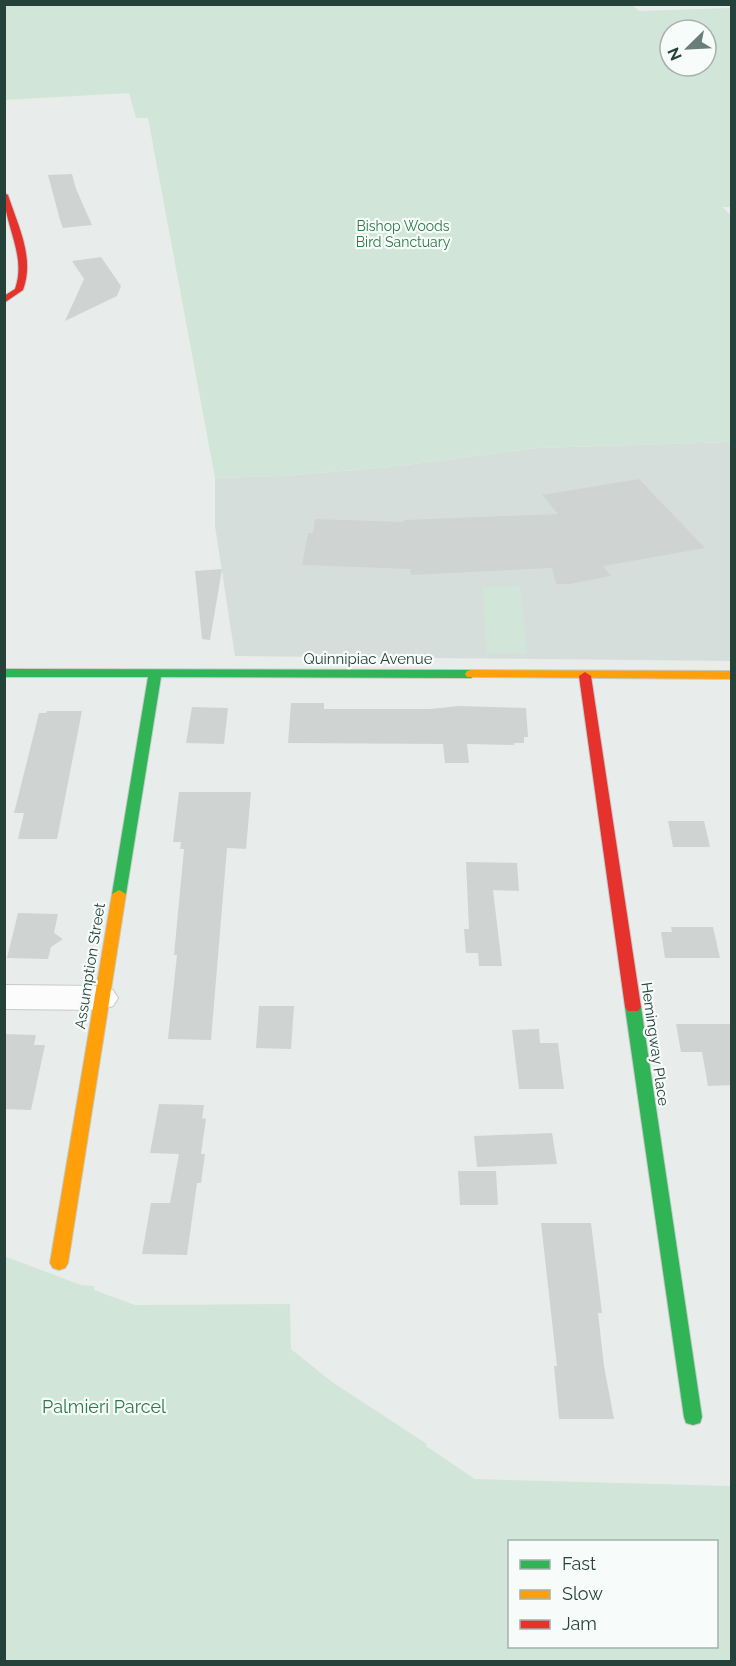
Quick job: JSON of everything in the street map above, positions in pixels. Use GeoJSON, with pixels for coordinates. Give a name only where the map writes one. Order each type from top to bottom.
{"type":"FeatureCollection","features":[{"type":"Feature","properties":{"kind":"street"},"geometry":{"type":"LineString","coordinates":[[4,195],[22,261],[23,283],[19,292],[4,300]]}},
{"type":"Feature","properties":{"kind":"street","name":"Quinnipiac Avenue"},"geometry":{"type":"LineString","coordinates":[[4,673],[732,675]]}},
{"type":"Feature","properties":{"kind":"street","name":"Assumption Street"},"geometry":{"type":"LineString","coordinates":[[59,1263],[155,674]]}},
{"type":"Feature","properties":{"kind":"street","name":"Hemingway Place"},"geometry":{"type":"LineString","coordinates":[[585,676],[693,1417]]}},
{"type":"Feature","properties":{"kind":"street"},"geometry":{"type":"LineString","coordinates":[[4,997],[101,998]]}},
{"type":"Feature","properties":{"kind":"shaded area"},"geometry":{"type":"Polygon","coordinates":[[[731,442],[731,661],[235,656],[215,526],[215,478],[280,476],[391,467],[537,448],[731,442]]]}},
{"type":"Feature","properties":{"kind":"green space","name":"Bishop Woods Bird Sanctuary"},"geometry":{"type":"Polygon","coordinates":[[[5,5],[632,5],[639,11],[731,8],[732,207],[722,207],[732,216],[731,442],[537,448],[391,467],[280,476],[215,478],[148,118],[136,118],[129,93],[5,100],[5,5]]]}},
{"type":"Feature","properties":{"kind":"green space"},"geometry":{"type":"Polygon","coordinates":[[[520,586],[527,654],[487,653],[483,587],[520,586]]]}},
{"type":"Feature","properties":{"kind":"green space","name":"Palmieri Parcel"},"geometry":{"type":"Polygon","coordinates":[[[4,1256],[81,1285],[94,1286],[94,1290],[135,1305],[290,1304],[291,1349],[332,1382],[427,1444],[426,1446],[475,1479],[731,1486],[731,1661],[5,1661],[4,1256]]]}},
{"type":"Feature","properties":{"kind":"building"},"geometry":{"type":"Polygon","coordinates":[[[72,174],[92,225],[63,228],[48,175],[72,174]]]}},
{"type":"Feature","properties":{"kind":"building"},"geometry":{"type":"Polygon","coordinates":[[[101,257],[121,286],[117,296],[65,321],[84,279],[72,261],[101,257]]]}},
{"type":"Feature","properties":{"kind":"building"},"geometry":{"type":"Polygon","coordinates":[[[639,479],[705,548],[603,566],[611,576],[569,584],[556,584],[552,568],[411,575],[410,569],[302,565],[308,533],[313,533],[315,519],[404,522],[404,520],[558,514],[542,495],[639,479]]]}},
{"type":"Feature","properties":{"kind":"building"},"geometry":{"type":"Polygon","coordinates":[[[222,569],[210,640],[202,639],[195,571],[222,569]]]}},
{"type":"Feature","properties":{"kind":"building"},"geometry":{"type":"Polygon","coordinates":[[[291,703],[324,703],[324,709],[430,709],[459,706],[526,708],[528,737],[524,737],[524,743],[514,743],[514,745],[467,744],[469,763],[445,763],[443,744],[288,743],[291,703]]]}},
{"type":"Feature","properties":{"kind":"building"},"geometry":{"type":"Polygon","coordinates":[[[192,707],[228,708],[224,744],[186,743],[192,707]]]}},
{"type":"Feature","properties":{"kind":"building"},"geometry":{"type":"Polygon","coordinates":[[[82,711],[57,839],[18,839],[24,813],[14,813],[39,713],[82,711]]]}},
{"type":"Feature","properties":{"kind":"building"},"geometry":{"type":"Polygon","coordinates":[[[179,792],[251,792],[246,849],[227,848],[211,1040],[168,1039],[177,955],[174,955],[184,849],[180,849],[181,842],[173,842],[179,792]]]}},
{"type":"Feature","properties":{"kind":"building"},"geometry":{"type":"Polygon","coordinates":[[[668,821],[704,821],[710,847],[673,847],[668,821]]]}},
{"type":"Feature","properties":{"kind":"building"},"geometry":{"type":"Polygon","coordinates":[[[466,862],[517,863],[519,891],[493,890],[502,966],[479,966],[478,953],[466,953],[464,929],[469,929],[466,862]]]}},
{"type":"Feature","properties":{"kind":"building"},"geometry":{"type":"Polygon","coordinates":[[[18,913],[58,914],[54,933],[63,939],[51,947],[48,959],[7,958],[18,913]]]}},
{"type":"Feature","properties":{"kind":"building"},"geometry":{"type":"Polygon","coordinates":[[[671,927],[713,927],[720,958],[665,958],[661,932],[672,932],[671,927]]]}},
{"type":"Feature","properties":{"kind":"building"},"geometry":{"type":"Polygon","coordinates":[[[259,1006],[294,1006],[291,1049],[256,1048],[259,1006]]]}},
{"type":"Feature","properties":{"kind":"building"},"geometry":{"type":"Polygon","coordinates":[[[676,1024],[732,1024],[732,1085],[708,1086],[702,1052],[681,1052],[676,1024]]]}},
{"type":"Feature","properties":{"kind":"building"},"geometry":{"type":"Polygon","coordinates":[[[539,1029],[540,1043],[558,1043],[564,1089],[519,1089],[512,1030],[539,1029]]]}},
{"type":"Feature","properties":{"kind":"building"},"geometry":{"type":"Polygon","coordinates":[[[4,1034],[36,1035],[34,1045],[45,1045],[31,1110],[4,1109],[4,1034]]]}},
{"type":"Feature","properties":{"kind":"building"},"geometry":{"type":"Polygon","coordinates":[[[159,1104],[204,1105],[202,1118],[206,1119],[201,1154],[205,1154],[201,1183],[197,1183],[187,1255],[142,1254],[151,1203],[170,1203],[179,1154],[150,1153],[159,1104]]]}},
{"type":"Feature","properties":{"kind":"building"},"geometry":{"type":"Polygon","coordinates":[[[552,1133],[557,1164],[477,1167],[474,1136],[552,1133]]]}},
{"type":"Feature","properties":{"kind":"building"},"geometry":{"type":"Polygon","coordinates":[[[458,1171],[496,1171],[498,1205],[460,1205],[458,1171]]]}},
{"type":"Feature","properties":{"kind":"building"},"geometry":{"type":"Polygon","coordinates":[[[541,1223],[591,1223],[602,1313],[598,1313],[604,1366],[614,1419],[559,1419],[554,1366],[557,1366],[541,1223]]]}},
{"type":"Feature","properties":{"kind":"traffic: fast"},"geometry":{"type":"LineString","coordinates":[[4,673],[471,674]]}},
{"type":"Feature","properties":{"kind":"traffic: fast"},"geometry":{"type":"LineString","coordinates":[[119,894],[155,674]]}},
{"type":"Feature","properties":{"kind":"traffic: fast"},"geometry":{"type":"LineString","coordinates":[[633,1007],[693,1417]]}},
{"type":"Feature","properties":{"kind":"traffic: slow"},"geometry":{"type":"LineString","coordinates":[[471,674],[732,675]]}},
{"type":"Feature","properties":{"kind":"traffic: slow"},"geometry":{"type":"LineString","coordinates":[[59,1263],[119,894]]}},
{"type":"Feature","properties":{"kind":"traffic: jam"},"geometry":{"type":"LineString","coordinates":[[4,195],[20,242],[24,268],[19,290],[4,300]]}},
{"type":"Feature","properties":{"kind":"traffic: jam"},"geometry":{"type":"LineString","coordinates":[[585,676],[633,1007]]}}]}
